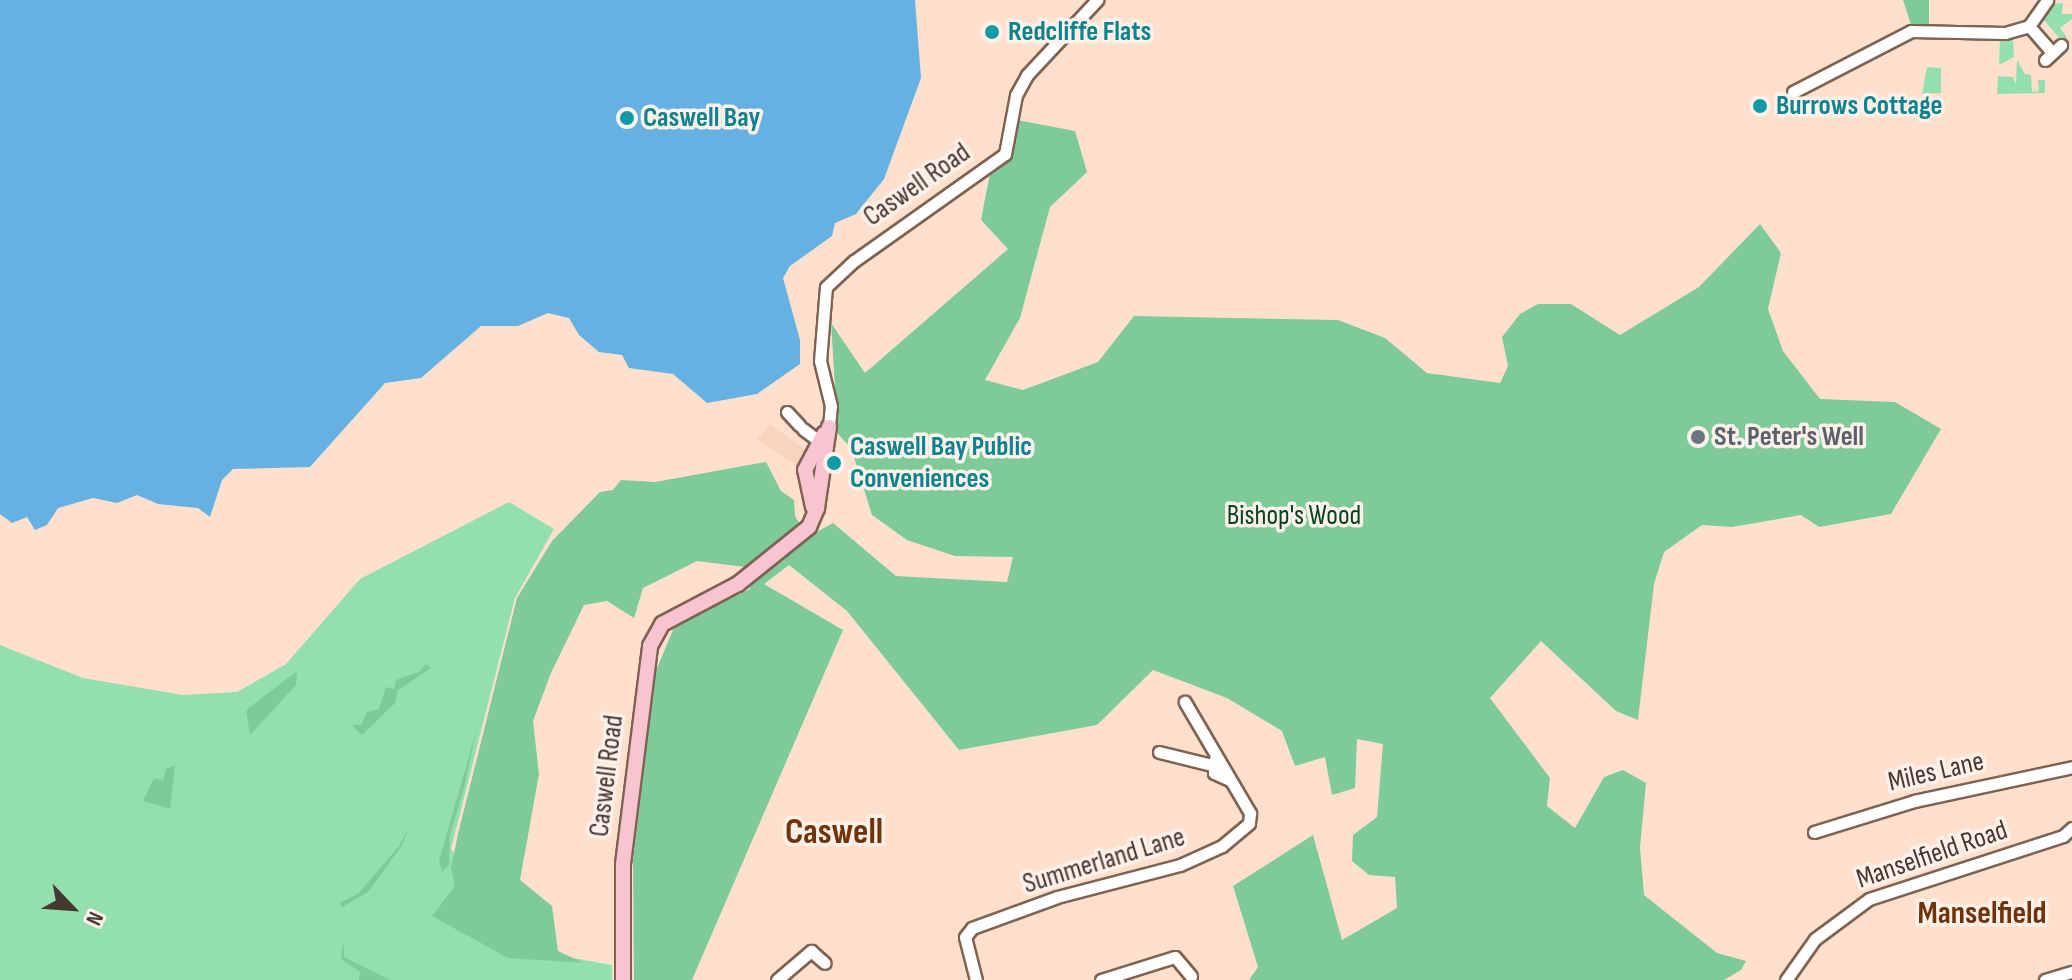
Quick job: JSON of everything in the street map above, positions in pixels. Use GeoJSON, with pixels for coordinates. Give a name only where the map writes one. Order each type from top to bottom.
{"type":"FeatureCollection","features":[{"type":"Feature","properties":{"kind":"main road"},"geometry":{"type":"LineString","coordinates":[[814,520],[805,470],[829,427]]}},
{"type":"Feature","properties":{"kind":"main road","name":"Caswell Road"},"geometry":{"type":"LineString","coordinates":[[623,980],[623,864],[650,646],[662,624],[738,584],[814,520],[829,427]]}},
{"type":"Feature","properties":{"kind":"street","name":"Caswell Road"},"geometry":{"type":"LineString","coordinates":[[829,427],[831,406],[820,361],[826,287],[867,252],[1005,154],[1016,95],[1027,75],[1097,0]]}},
{"type":"Feature","properties":{"kind":"street"},"geometry":{"type":"LineString","coordinates":[[1802,92],[1911,31],[2005,33],[2029,26],[2047,0]]}},
{"type":"Feature","properties":{"kind":"street"},"geometry":{"type":"LineString","coordinates":[[2029,26],[2053,52]]}},
{"type":"Feature","properties":{"kind":"street"},"geometry":{"type":"LineString","coordinates":[[787,412],[819,441]]}},
{"type":"Feature","properties":{"kind":"street","name":"Summerland Lane"},"geometry":{"type":"LineString","coordinates":[[976,980],[965,937],[972,928],[1057,897],[1129,882],[1222,846],[1249,823],[1250,813],[1230,780],[1220,778],[1215,760],[1185,702]]}},
{"type":"Feature","properties":{"kind":"street","name":"Summerland Lane"},"geometry":{"type":"LineString","coordinates":[[1159,752],[1215,760]]}},
{"type":"Feature","properties":{"kind":"street","name":"Miles Lane"},"geometry":{"type":"LineString","coordinates":[[1814,832],[1914,801],[2072,767]]}},
{"type":"Feature","properties":{"kind":"street","name":"Manselfield Road"},"geometry":{"type":"LineString","coordinates":[[1786,980],[1815,939],[1869,899],[2063,836],[2072,828]]}},
{"type":"Feature","properties":{"kind":"street"},"geometry":{"type":"LineString","coordinates":[[777,980],[811,951],[825,963]]}},
{"type":"Feature","properties":{"kind":"street"},"geometry":{"type":"LineString","coordinates":[[1101,980],[1175,957],[1191,976]]}},
{"type":"Feature","properties":{"kind":"street"},"geometry":{"type":"LineString","coordinates":[[2045,980],[2072,972]]}},
{"type":"Feature","properties":{"kind":"shaded area"},"geometry":{"type":"Polygon","coordinates":[[[770,424],[806,450],[798,466],[757,440],[770,424]]]}},
{"type":"Feature","properties":{"kind":"green space"},"geometry":{"type":"Polygon","coordinates":[[[1903,0],[1929,0],[1929,27],[1912,28],[1903,0]]]}},
{"type":"Feature","properties":{"kind":"green space"},"geometry":{"type":"Polygon","coordinates":[[[2063,3],[2062,14],[2072,14],[2072,19],[2060,28],[2067,37],[2062,41],[2043,19],[2051,4],[2063,3]]]}},
{"type":"Feature","properties":{"kind":"green space"},"geometry":{"type":"Polygon","coordinates":[[[2013,38],[2014,57],[1999,65],[2000,39],[2013,38]]]}},
{"type":"Feature","properties":{"kind":"green space"},"geometry":{"type":"Polygon","coordinates":[[[2017,60],[2025,74],[2031,75],[2032,92],[2039,91],[2038,80],[2045,80],[2045,93],[1997,94],[1998,76],[2013,77],[2016,84],[2017,60]]]}},
{"type":"Feature","properties":{"kind":"green space"},"geometry":{"type":"Polygon","coordinates":[[[1927,67],[1941,68],[1941,93],[1922,94],[1927,67]]]}},
{"type":"Feature","properties":{"kind":"green space","name":"Bishop's Wood"},"geometry":{"type":"Polygon","coordinates":[[[1017,120],[1075,131],[1087,172],[1050,207],[1020,318],[985,380],[1023,390],[1098,362],[1134,316],[1338,320],[1385,338],[1427,373],[1500,383],[1508,366],[1502,337],[1520,314],[1538,304],[1571,304],[1620,335],[1699,287],[1760,224],[1781,253],[1768,309],[1783,351],[1820,399],[1895,402],[1941,429],[1891,514],[1819,527],[1801,515],[1732,527],[1702,525],[1664,552],[1654,584],[1638,720],[1616,711],[1541,641],[1490,698],[1550,778],[1547,806],[1575,828],[1604,777],[1623,770],[1646,783],[1640,848],[1644,895],[1717,953],[1746,961],[1741,970],[1724,980],[1249,980],[1258,967],[1233,886],[1313,835],[1342,940],[1397,908],[1395,877],[1369,875],[1352,861],[1353,835],[1377,817],[1383,744],[1357,739],[1355,788],[1332,795],[1325,757],[1295,766],[1282,731],[1227,698],[1153,670],[1097,725],[959,750],[847,611],[789,565],[764,584],[843,630],[692,980],[634,980],[633,861],[655,673],[675,625],[750,589],[753,568],[697,561],[643,588],[634,618],[607,601],[584,605],[551,673],[533,721],[539,774],[520,880],[552,906],[558,951],[584,963],[508,958],[432,916],[455,886],[451,868],[458,834],[517,598],[552,541],[600,492],[613,490],[621,480],[655,482],[766,462],[781,491],[794,500],[795,516],[807,537],[833,523],[896,576],[1007,582],[1013,557],[955,556],[907,540],[872,515],[851,448],[838,434],[831,323],[865,373],[1008,249],[981,220],[990,173],[1013,147],[1017,120]]]}},
{"type":"Feature","properties":{"kind":"green space"},"geometry":{"type":"Polygon","coordinates":[[[509,502],[554,529],[515,598],[451,849],[523,949],[612,965],[612,980],[0,980],[0,645],[83,678],[183,695],[237,692],[286,664],[360,579],[509,502]]]}},
{"type":"Feature","properties":{"kind":"green space"},"geometry":{"type":"Polygon","coordinates":[[[426,664],[431,668],[397,691],[395,703],[362,735],[351,725],[361,725],[367,712],[379,709],[386,687],[394,689],[396,680],[419,672],[426,664]]]}},
{"type":"Feature","properties":{"kind":"green space"},"geometry":{"type":"Polygon","coordinates":[[[297,671],[296,685],[250,735],[246,710],[297,671]]]}},
{"type":"Feature","properties":{"kind":"green space"},"geometry":{"type":"Polygon","coordinates":[[[477,728],[450,835],[449,865],[442,872],[439,861],[477,728]]]}},
{"type":"Feature","properties":{"kind":"green space"},"geometry":{"type":"Polygon","coordinates":[[[175,765],[170,809],[143,801],[154,778],[163,780],[166,769],[175,765]]]}},
{"type":"Feature","properties":{"kind":"green space"},"geometry":{"type":"Polygon","coordinates":[[[410,826],[401,847],[368,892],[342,907],[340,903],[359,893],[399,846],[410,826]]]}},
{"type":"Feature","properties":{"kind":"green space"},"geometry":{"type":"Polygon","coordinates":[[[344,941],[344,957],[390,980],[359,980],[360,972],[341,959],[344,941]]]}},
{"type":"Feature","properties":{"kind":"water"},"geometry":{"type":"Polygon","coordinates":[[[0,0],[915,0],[921,78],[884,179],[856,214],[835,223],[832,236],[790,266],[783,278],[800,340],[800,364],[757,394],[707,403],[673,374],[629,368],[622,355],[599,352],[579,335],[569,318],[548,313],[518,326],[481,326],[421,378],[385,383],[310,467],[233,469],[222,480],[210,517],[198,508],[158,504],[137,495],[117,503],[93,498],[58,508],[47,525],[35,530],[27,517],[12,523],[0,514],[0,0]]]}},
{"type":"Feature","properties":{"kind":"place","name":"Redcliffe Flats"},"geometry":{"type":"Point","coordinates":[992,32]}},
{"type":"Feature","properties":{"kind":"place","name":"Burrows Cottage"},"geometry":{"type":"Point","coordinates":[1760,106]}},
{"type":"Feature","properties":{"kind":"place","name":"Caswell Bay"},"geometry":{"type":"Point","coordinates":[627,118]}},
{"type":"Feature","properties":{"kind":"place","name":"St. Peter's Well"},"geometry":{"type":"Point","coordinates":[1698,437]}},
{"type":"Feature","properties":{"kind":"place","name":"Caswell Bay Public Conveniences"},"geometry":{"type":"Point","coordinates":[834,463]}},
{"type":"Feature","properties":{"kind":"district","name":"Caswell"},"geometry":{"type":"Point","coordinates":[834,833]}},
{"type":"Feature","properties":{"kind":"district","name":"Manselfield"},"geometry":{"type":"Point","coordinates":[1982,914]}}]}
